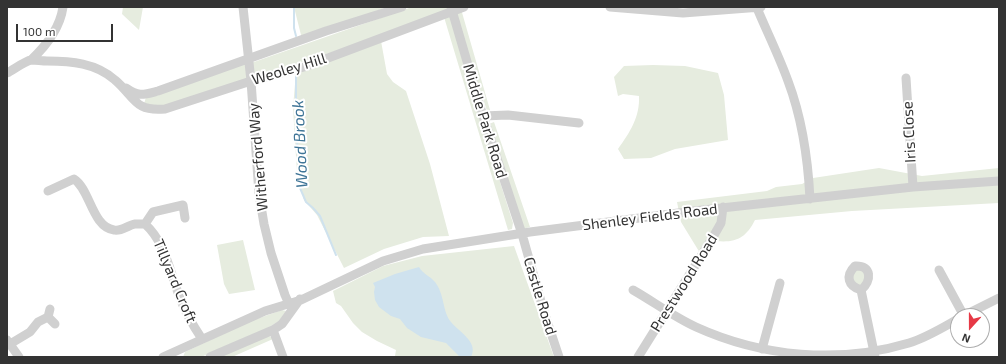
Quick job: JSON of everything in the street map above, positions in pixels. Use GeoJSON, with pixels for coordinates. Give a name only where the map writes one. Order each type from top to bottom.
{"type":"FeatureCollection","features":[{"type":"Feature","properties":{"kind":"street"},"geometry":{"type":"LineString","coordinates":[[7,73],[39,53],[50,38],[58,23],[63,7]]}},
{"type":"Feature","properties":{"kind":"street","name":"Witherford Way"},"geometry":{"type":"LineString","coordinates":[[243,7],[251,80],[259,194],[271,253],[289,304]]}},
{"type":"Feature","properties":{"kind":"street","name":"Weoley Hill"},"geometry":{"type":"LineString","coordinates":[[30,60],[65,61],[82,64],[102,72],[136,94],[147,94],[172,87],[326,31],[402,7]]}},
{"type":"Feature","properties":{"kind":"street","name":"Weoley Hill"},"geometry":{"type":"LineString","coordinates":[[119,84],[133,101],[143,108],[155,110],[165,109],[251,80],[304,67],[452,9],[464,7]]}},
{"type":"Feature","properties":{"kind":"street"},"geometry":{"type":"LineString","coordinates":[[610,7],[683,13],[759,7],[789,82],[802,131],[809,177],[810,199]]}},
{"type":"Feature","properties":{"kind":"street","name":"Middle Park Road"},"geometry":{"type":"LineString","coordinates":[[452,9],[483,116],[522,234]]}},
{"type":"Feature","properties":{"kind":"street","name":"Iris Close"},"geometry":{"type":"LineString","coordinates":[[906,78],[913,187]]}},
{"type":"Feature","properties":{"kind":"street"},"geometry":{"type":"LineString","coordinates":[[483,116],[508,115],[579,123]]}},
{"type":"Feature","properties":{"kind":"street","name":"Tillyard Croft"},"geometry":{"type":"LineString","coordinates":[[48,191],[74,179],[80,182],[92,209],[104,225],[117,231],[135,224],[145,224],[160,242],[180,299],[202,340]]}},
{"type":"Feature","properties":{"kind":"street","name":"Shenley Fields Road"},"geometry":{"type":"LineString","coordinates":[[210,357],[273,330],[282,324],[301,298],[390,259],[423,249],[723,207],[913,187],[999,181]]}},
{"type":"Feature","properties":{"kind":"street","name":"Tillyard Croft"},"geometry":{"type":"LineString","coordinates":[[145,224],[153,212],[183,205],[185,218]]}},
{"type":"Feature","properties":{"kind":"street","name":"Prestwood Road"},"geometry":{"type":"LineString","coordinates":[[638,357],[713,237],[721,222],[723,207]]}},
{"type":"Feature","properties":{"kind":"street","name":"Castle Road"},"geometry":{"type":"LineString","coordinates":[[522,234],[544,312],[559,357]]}},
{"type":"Feature","properties":{"kind":"street"},"geometry":{"type":"LineString","coordinates":[[939,270],[960,308]]}},
{"type":"Feature","properties":{"kind":"street"},"geometry":{"type":"LineString","coordinates":[[762,349],[780,283]]}},
{"type":"Feature","properties":{"kind":"street"},"geometry":{"type":"LineString","coordinates":[[633,290],[696,327],[732,341],[779,353],[811,356],[874,354],[909,343],[931,334],[950,323]]}},
{"type":"Feature","properties":{"kind":"street"},"geometry":{"type":"LineString","coordinates":[[861,290],[874,354]]}},
{"type":"Feature","properties":{"kind":"street"},"geometry":{"type":"LineString","coordinates":[[980,308],[999,298]]}},
{"type":"Feature","properties":{"kind":"street","name":"Shenley Fields Road"},"geometry":{"type":"LineString","coordinates":[[163,357],[265,311],[299,301]]}},
{"type":"Feature","properties":{"kind":"street"},"geometry":{"type":"LineString","coordinates":[[19,357],[8,342],[30,332],[38,322],[49,313],[55,324]]}},
{"type":"Feature","properties":{"kind":"street"},"geometry":{"type":"LineString","coordinates":[[273,330],[283,357]]}},
{"type":"Feature","properties":{"kind":"shaded area"},"geometry":{"type":"Polygon","coordinates":[[[123,7],[143,7],[139,30],[122,14],[123,7]]]}},
{"type":"Feature","properties":{"kind":"shaded area"},"geometry":{"type":"Polygon","coordinates":[[[294,7],[384,7],[384,8],[302,39],[294,7]]]}},
{"type":"Feature","properties":{"kind":"shaded area"},"geometry":{"type":"Polygon","coordinates":[[[412,7],[447,7],[448,11],[383,35],[252,79],[251,63],[412,7]]]}},
{"type":"Feature","properties":{"kind":"shaded area"},"geometry":{"type":"Polygon","coordinates":[[[461,9],[490,110],[487,111],[455,12],[461,9]]]}},
{"type":"Feature","properties":{"kind":"shaded area"},"geometry":{"type":"Polygon","coordinates":[[[450,14],[481,122],[513,223],[512,229],[508,230],[444,17],[450,14]]]}},
{"type":"Feature","properties":{"kind":"shaded area"},"geometry":{"type":"Polygon","coordinates":[[[381,41],[387,74],[393,82],[406,91],[430,164],[449,236],[423,237],[384,249],[344,268],[317,215],[304,200],[297,173],[293,108],[296,72],[381,41]]]}},
{"type":"Feature","properties":{"kind":"shaded area"},"geometry":{"type":"Polygon","coordinates":[[[246,63],[249,80],[166,108],[144,104],[146,97],[246,63]]]}},
{"type":"Feature","properties":{"kind":"shaded area"},"geometry":{"type":"Polygon","coordinates":[[[624,66],[685,66],[718,73],[724,95],[728,140],[675,149],[651,158],[624,159],[618,149],[636,118],[639,96],[623,94],[618,96],[614,77],[624,66]]]}},
{"type":"Feature","properties":{"kind":"shaded area"},"geometry":{"type":"Polygon","coordinates":[[[494,122],[530,227],[523,229],[489,124],[494,122]]]}},
{"type":"Feature","properties":{"kind":"shaded area"},"geometry":{"type":"Polygon","coordinates":[[[879,168],[922,176],[999,168],[999,203],[852,211],[755,220],[748,231],[740,238],[729,241],[716,241],[705,260],[681,222],[677,202],[767,191],[776,187],[802,184],[813,178],[879,168]]]}},
{"type":"Feature","properties":{"kind":"shaded area"},"geometry":{"type":"Polygon","coordinates":[[[243,240],[255,290],[229,294],[224,284],[217,245],[243,240]]]}},
{"type":"Feature","properties":{"kind":"shaded area"},"geometry":{"type":"Polygon","coordinates":[[[514,246],[554,357],[397,357],[395,356],[396,350],[362,332],[353,323],[341,306],[336,303],[333,291],[383,266],[422,256],[514,246]]]}},
{"type":"Feature","properties":{"kind":"shaded area"},"geometry":{"type":"Polygon","coordinates":[[[856,268],[867,274],[861,287],[853,282],[853,271],[856,268]]]}},
{"type":"Feature","properties":{"kind":"shaded area"},"geometry":{"type":"Polygon","coordinates":[[[282,310],[286,311],[279,321],[263,331],[201,357],[183,357],[185,352],[248,322],[282,310]]]}},
{"type":"Feature","properties":{"kind":"shaded area"},"geometry":{"type":"Polygon","coordinates":[[[268,335],[273,339],[232,357],[219,357],[268,335]]]}},
{"type":"Feature","properties":{"kind":"water"},"geometry":{"type":"Polygon","coordinates":[[[419,267],[435,282],[440,292],[448,318],[470,342],[473,352],[471,357],[460,357],[446,343],[421,337],[407,328],[400,319],[391,316],[379,307],[375,300],[375,287],[373,283],[395,274],[419,267]]]}},
{"type":"Feature","properties":{"kind":"waterway","name":"Wood Brook"},"geometry":{"type":"LineString","coordinates":[[294,7],[294,28],[296,36]]}},
{"type":"Feature","properties":{"kind":"waterway","name":"Wood Brook"},"geometry":{"type":"LineString","coordinates":[[296,73],[296,124],[300,188],[306,202],[320,216],[336,255]]}}]}
